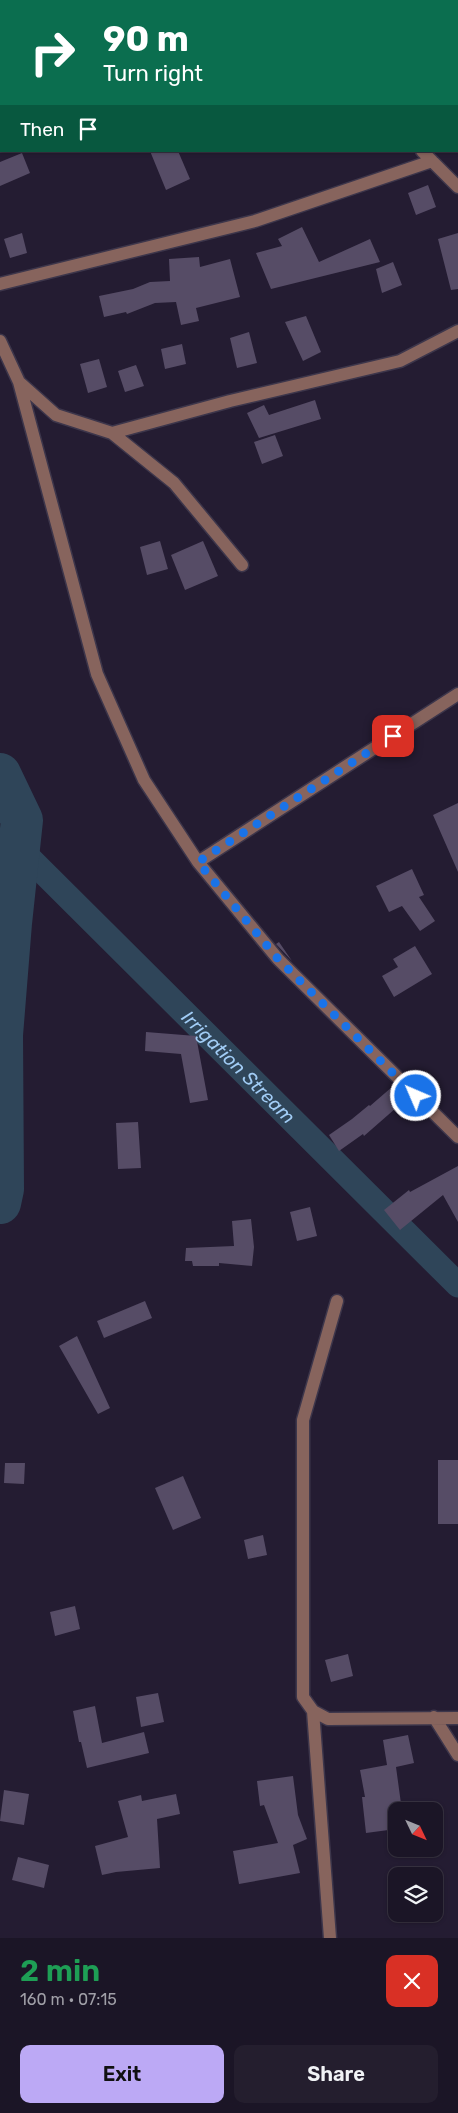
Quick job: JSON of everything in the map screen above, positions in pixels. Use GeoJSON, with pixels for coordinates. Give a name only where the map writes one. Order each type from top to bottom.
{"type":"FeatureCollection","features":[{"type":"Feature","properties":{"kind":"street"},"geometry":{"type":"LineString","coordinates":[[423,152],[458,187]]}},
{"type":"Feature","properties":{"kind":"street"},"geometry":{"type":"LineString","coordinates":[[0,284],[255,221],[432,161]]}},
{"type":"Feature","properties":{"kind":"street"},"geometry":{"type":"LineString","coordinates":[[112,432],[230,401],[400,361],[458,331]]}},
{"type":"Feature","properties":{"kind":"street"},"geometry":{"type":"LineString","coordinates":[[0,341],[19,382],[97,674],[144,780],[198,862],[278,959],[458,1137]]}},
{"type":"Feature","properties":{"kind":"street"},"geometry":{"type":"LineString","coordinates":[[19,382],[56,415],[112,432],[174,483],[242,565]]}},
{"type":"Feature","properties":{"kind":"street"},"geometry":{"type":"LineString","coordinates":[[198,862],[458,694]]}},
{"type":"Feature","properties":{"kind":"street"},"geometry":{"type":"LineString","coordinates":[[337,1301],[303,1420],[303,1697],[313,1711],[328,1718],[458,1718]]}},
{"type":"Feature","properties":{"kind":"street"},"geometry":{"type":"LineString","coordinates":[[313,1711],[330,1938]]}},
{"type":"Feature","properties":{"kind":"street"},"geometry":{"type":"LineString","coordinates":[[434,1717],[458,1756]]}},
{"type":"Feature","properties":{"kind":"building"},"geometry":{"type":"Polygon","coordinates":[[[150,152],[178,152],[190,179],[166,190],[150,152]]]}},
{"type":"Feature","properties":{"kind":"building"},"geometry":{"type":"Polygon","coordinates":[[[22,153],[30,173],[0,186],[0,162],[22,153]]]}},
{"type":"Feature","properties":{"kind":"building"},"geometry":{"type":"Polygon","coordinates":[[[428,185],[436,207],[416,215],[408,193],[428,185]]]}},
{"type":"Feature","properties":{"kind":"building"},"geometry":{"type":"Polygon","coordinates":[[[302,227],[319,262],[370,239],[380,262],[271,289],[256,253],[282,246],[278,239],[302,227]]]}},
{"type":"Feature","properties":{"kind":"building"},"geometry":{"type":"Polygon","coordinates":[[[22,233],[27,253],[10,258],[4,239],[22,233]]]}},
{"type":"Feature","properties":{"kind":"building"},"geometry":{"type":"Polygon","coordinates":[[[458,233],[458,289],[451,290],[438,239],[458,233]]]}},
{"type":"Feature","properties":{"kind":"building"},"geometry":{"type":"Polygon","coordinates":[[[199,257],[200,267],[230,259],[240,297],[196,308],[199,321],[181,325],[176,302],[155,303],[127,314],[126,312],[104,317],[99,296],[133,289],[150,282],[170,281],[169,259],[199,257]]]}},
{"type":"Feature","properties":{"kind":"building"},"geometry":{"type":"Polygon","coordinates":[[[393,262],[402,285],[382,293],[376,269],[393,262]]]}},
{"type":"Feature","properties":{"kind":"building"},"geometry":{"type":"Polygon","coordinates":[[[306,316],[321,352],[303,361],[285,322],[306,316]]]}},
{"type":"Feature","properties":{"kind":"building"},"geometry":{"type":"Polygon","coordinates":[[[249,332],[257,363],[237,368],[230,338],[249,332]]]}},
{"type":"Feature","properties":{"kind":"building"},"geometry":{"type":"Polygon","coordinates":[[[182,344],[186,364],[165,369],[161,349],[182,344]]]}},
{"type":"Feature","properties":{"kind":"building"},"geometry":{"type":"Polygon","coordinates":[[[99,359],[107,387],[88,393],[80,364],[99,359]]]}},
{"type":"Feature","properties":{"kind":"building"},"geometry":{"type":"Polygon","coordinates":[[[136,365],[144,386],[125,392],[118,371],[136,365]]]}},
{"type":"Feature","properties":{"kind":"building"},"geometry":{"type":"Polygon","coordinates":[[[315,400],[321,419],[259,438],[247,413],[264,405],[269,415],[315,400]]]}},
{"type":"Feature","properties":{"kind":"building"},"geometry":{"type":"Polygon","coordinates":[[[275,435],[283,456],[262,464],[254,442],[275,435]]]}},
{"type":"Feature","properties":{"kind":"building"},"geometry":{"type":"Polygon","coordinates":[[[160,541],[168,569],[147,575],[140,547],[160,541]]]}},
{"type":"Feature","properties":{"kind":"building"},"geometry":{"type":"Polygon","coordinates":[[[203,541],[218,576],[185,590],[171,555],[203,541]]]}},
{"type":"Feature","properties":{"kind":"building"},"geometry":{"type":"Polygon","coordinates":[[[458,803],[458,872],[433,815],[458,803]]]}},
{"type":"Feature","properties":{"kind":"building"},"geometry":{"type":"Polygon","coordinates":[[[412,869],[424,895],[419,897],[435,921],[420,931],[402,906],[389,912],[376,886],[412,869]]]}},
{"type":"Feature","properties":{"kind":"building"},"geometry":{"type":"Polygon","coordinates":[[[279,942],[292,961],[276,944],[279,942]]]}},
{"type":"Feature","properties":{"kind":"building"},"geometry":{"type":"Polygon","coordinates":[[[415,946],[432,974],[394,997],[382,976],[398,967],[393,959],[415,946]]]}},
{"type":"Feature","properties":{"kind":"building"},"geometry":{"type":"Polygon","coordinates":[[[146,1032],[196,1036],[208,1100],[190,1103],[181,1054],[145,1051],[146,1032]]]}},
{"type":"Feature","properties":{"kind":"building"},"geometry":{"type":"Polygon","coordinates":[[[392,1087],[404,1101],[364,1136],[363,1134],[339,1151],[329,1135],[370,1106],[392,1087]]]}},
{"type":"Feature","properties":{"kind":"building"},"geometry":{"type":"Polygon","coordinates":[[[138,1122],[141,1168],[118,1169],[116,1123],[138,1122]]]}},
{"type":"Feature","properties":{"kind":"building"},"geometry":{"type":"Polygon","coordinates":[[[458,1166],[458,1222],[443,1195],[400,1230],[384,1210],[409,1190],[410,1192],[458,1166]]]}},
{"type":"Feature","properties":{"kind":"building"},"geometry":{"type":"Polygon","coordinates":[[[310,1207],[317,1236],[297,1241],[290,1212],[310,1207]]]}},
{"type":"Feature","properties":{"kind":"building"},"geometry":{"type":"Polygon","coordinates":[[[251,1219],[254,1247],[252,1266],[219,1263],[219,1266],[193,1266],[192,1261],[185,1261],[186,1248],[234,1246],[232,1221],[251,1219]]]}},
{"type":"Feature","properties":{"kind":"building"},"geometry":{"type":"Polygon","coordinates":[[[145,1301],[152,1318],[104,1338],[97,1321],[145,1301]]]}},
{"type":"Feature","properties":{"kind":"building"},"geometry":{"type":"Polygon","coordinates":[[[77,1336],[110,1408],[98,1414],[59,1346],[77,1336]]]}},
{"type":"Feature","properties":{"kind":"building"},"geometry":{"type":"Polygon","coordinates":[[[438,1460],[458,1460],[458,1524],[438,1524],[438,1460]]]}},
{"type":"Feature","properties":{"kind":"building"},"geometry":{"type":"Polygon","coordinates":[[[5,1463],[25,1463],[24,1484],[4,1483],[5,1463]]]}},
{"type":"Feature","properties":{"kind":"building"},"geometry":{"type":"Polygon","coordinates":[[[183,1476],[201,1518],[173,1530],[155,1488],[183,1476]]]}},
{"type":"Feature","properties":{"kind":"building"},"geometry":{"type":"Polygon","coordinates":[[[263,1535],[267,1555],[248,1559],[244,1540],[263,1535]]]}},
{"type":"Feature","properties":{"kind":"building"},"geometry":{"type":"Polygon","coordinates":[[[75,1606],[80,1629],[55,1636],[50,1612],[75,1606]]]}},
{"type":"Feature","properties":{"kind":"building"},"geometry":{"type":"Polygon","coordinates":[[[348,1654],[353,1676],[331,1682],[325,1660],[348,1654]]]}},
{"type":"Feature","properties":{"kind":"building"},"geometry":{"type":"Polygon","coordinates":[[[158,1693],[164,1722],[141,1727],[136,1697],[158,1693]]]}},
{"type":"Feature","properties":{"kind":"building"},"geometry":{"type":"Polygon","coordinates":[[[95,1706],[102,1743],[144,1732],[149,1753],[87,1768],[81,1742],[79,1742],[73,1711],[95,1706]]]}},
{"type":"Feature","properties":{"kind":"building"},"geometry":{"type":"Polygon","coordinates":[[[408,1735],[414,1763],[396,1767],[401,1802],[388,1802],[388,1830],[366,1833],[362,1797],[365,1797],[360,1770],[387,1765],[383,1740],[408,1735]]]}},
{"type":"Feature","properties":{"kind":"building"},"geometry":{"type":"Polygon","coordinates":[[[293,1776],[298,1815],[307,1839],[293,1845],[300,1873],[239,1884],[233,1851],[278,1843],[264,1805],[260,1806],[257,1781],[293,1776]]]}},
{"type":"Feature","properties":{"kind":"building"},"geometry":{"type":"Polygon","coordinates":[[[4,1790],[29,1794],[24,1825],[0,1821],[4,1790]]]}},
{"type":"Feature","properties":{"kind":"building"},"geometry":{"type":"Polygon","coordinates":[[[176,1794],[180,1814],[157,1819],[160,1868],[102,1875],[95,1846],[128,1837],[118,1801],[141,1795],[142,1801],[176,1794]]]}},
{"type":"Feature","properties":{"kind":"building"},"geometry":{"type":"Polygon","coordinates":[[[18,1857],[49,1865],[44,1888],[12,1880],[18,1857]]]}},
{"type":"Feature","properties":{"kind":"waterway"},"geometry":{"type":"LineString","coordinates":[[0,774],[22,820],[2,1035],[3,1189],[0,1203]]}},
{"type":"Feature","properties":{"kind":"waterway","name":"Irrigation Stream"},"geometry":{"type":"LineString","coordinates":[[19,848],[458,1285]]}},
{"type":"Feature","properties":{"kind":"route"},"geometry":{"type":"LineString","coordinates":[[393,736],[198,862],[278,959],[416,1096]]}}]}
